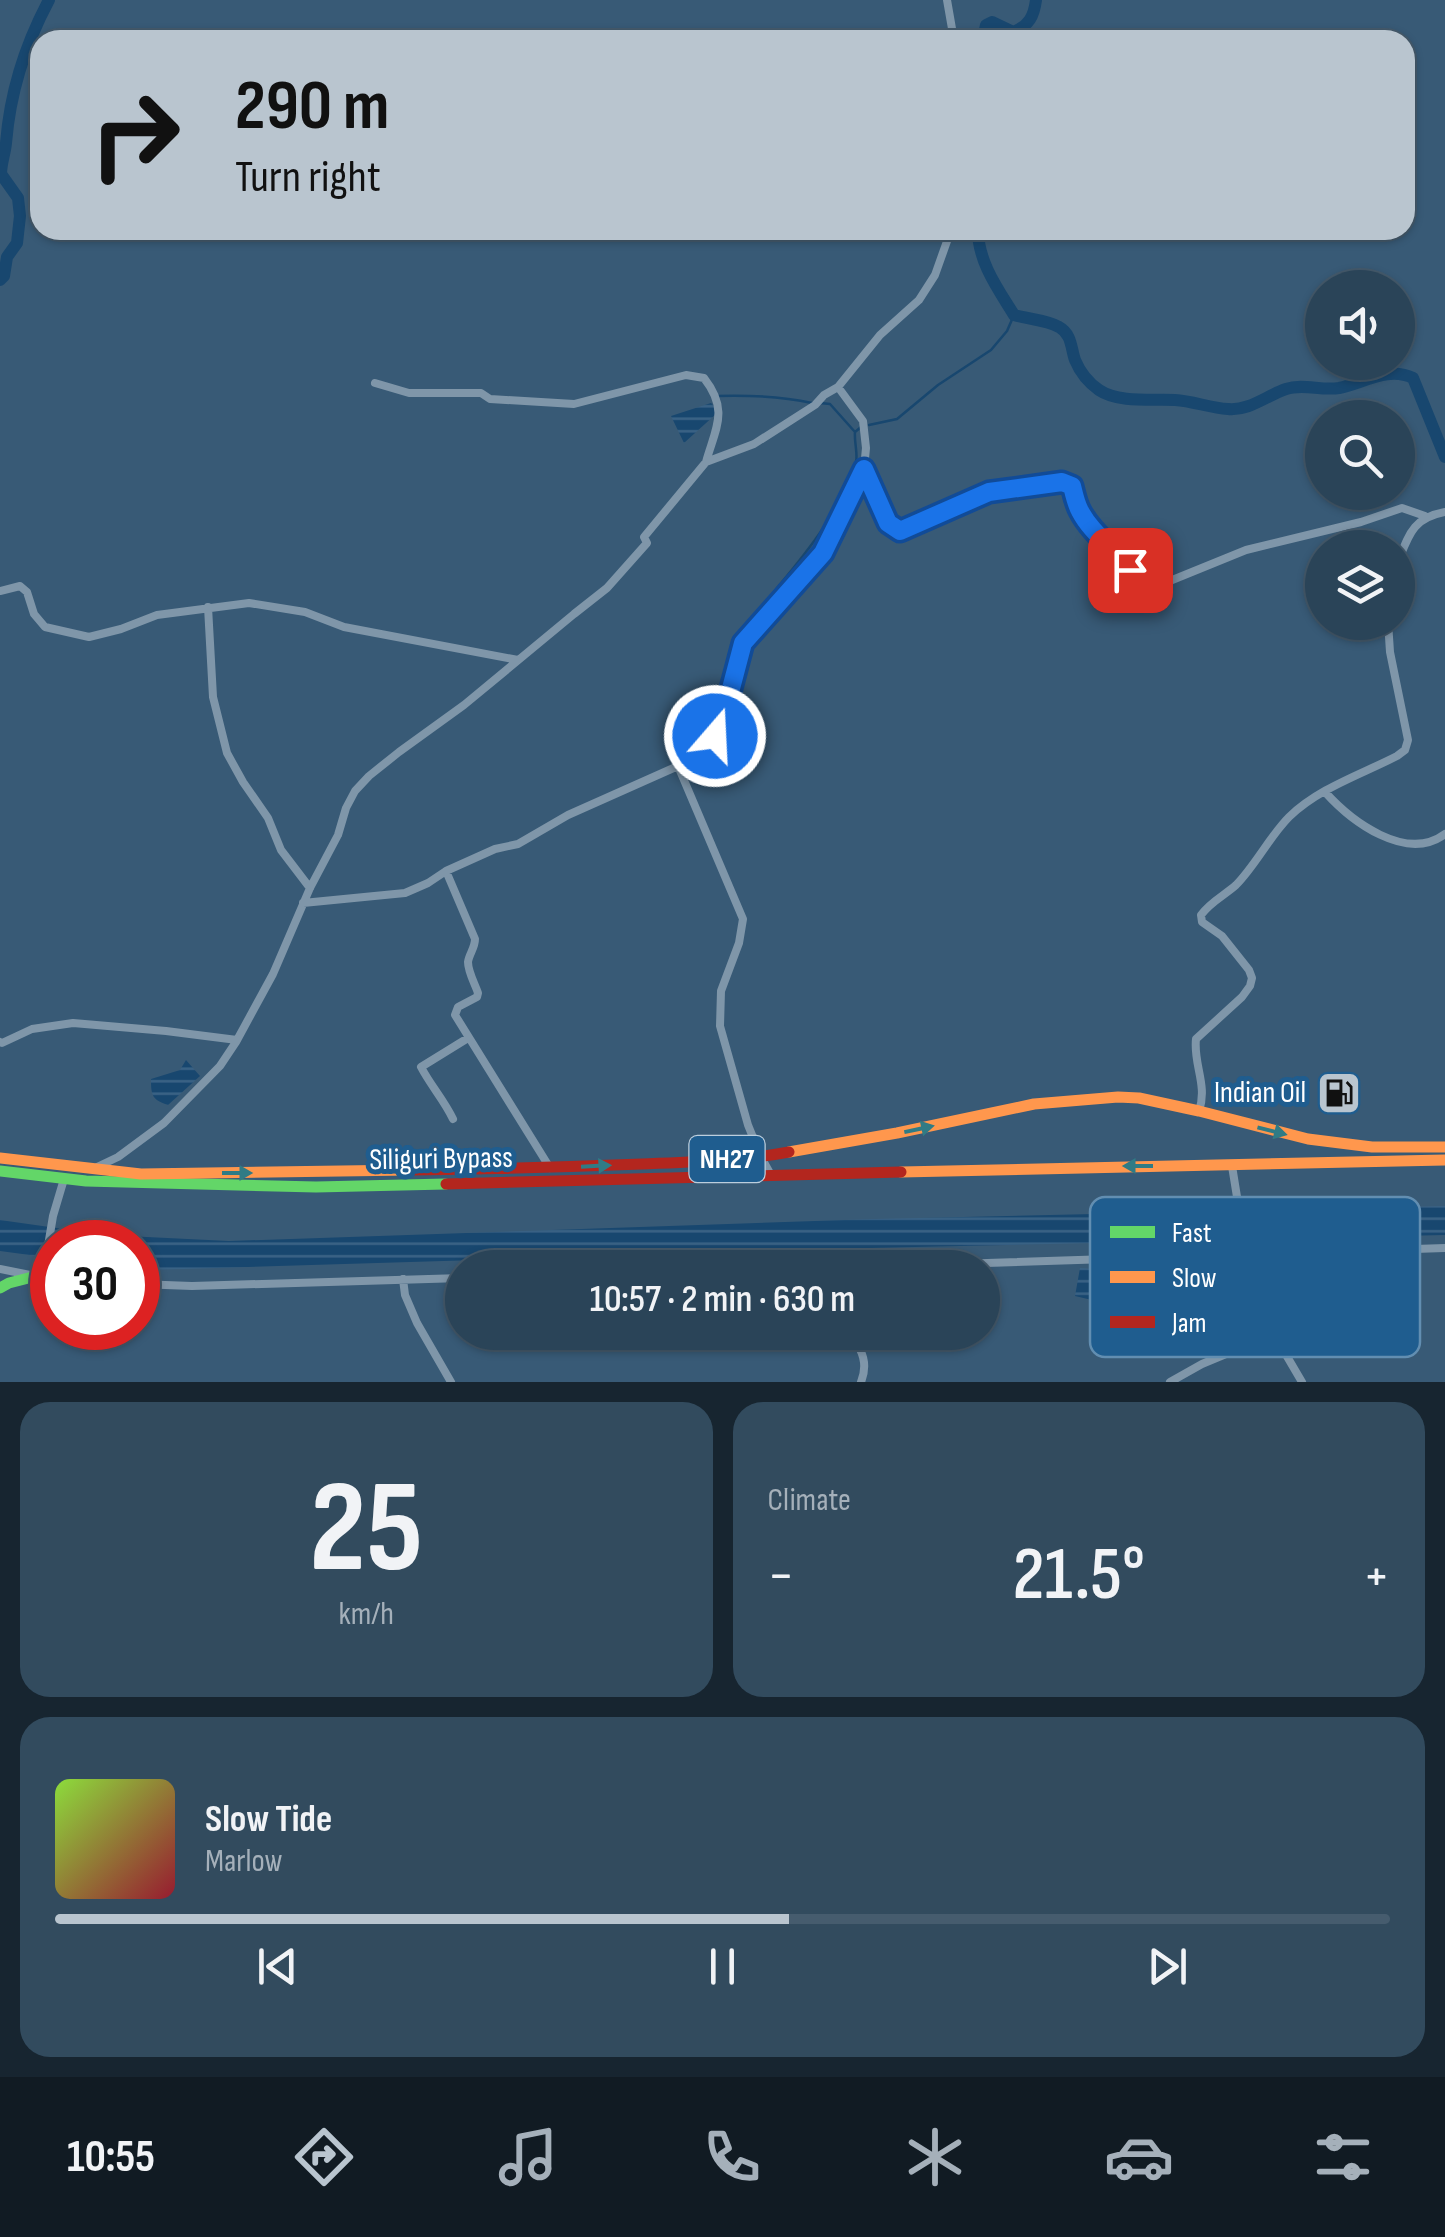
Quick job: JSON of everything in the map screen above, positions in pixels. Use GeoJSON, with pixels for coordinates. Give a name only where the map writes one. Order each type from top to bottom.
{"type":"FeatureCollection","features":[{"type":"Feature","properties":{"kind":"main road","name":"NH27"},"geometry":{"type":"LineString","coordinates":[[0,1158],[88,1175],[550,1168],[761,1158],[1034,1104],[1118,1096],[1200,1111],[1326,1142],[1373,1147],[1445,1147]]}},
{"type":"Feature","properties":{"kind":"main road","name":"NH27"},"geometry":{"type":"LineString","coordinates":[[1232,1166],[1445,1160]]}},
{"type":"Feature","properties":{"kind":"main road","name":"Siliguri Bypass"},"geometry":{"type":"LineString","coordinates":[[0,1171],[64,1179],[88,1175],[316,1188],[771,1174],[1232,1166]]}},
{"type":"Feature","properties":{"kind":"main road"},"geometry":{"type":"LineString","coordinates":[[0,1288],[30,1277]]}},
{"type":"Feature","properties":{"kind":"street"},"geometry":{"type":"LineString","coordinates":[[947,0],[952,30]]}},
{"type":"Feature","properties":{"kind":"street"},"geometry":{"type":"LineString","coordinates":[[706,462],[754,444],[838,387],[880,335],[919,300],[936,275],[948,240]]}},
{"type":"Feature","properties":{"kind":"street"},"geometry":{"type":"LineString","coordinates":[[88,1175],[164,1123],[220,1066],[273,974],[338,835],[346,808],[369,776],[464,705],[607,588],[706,462],[720,413],[716,396],[704,378],[686,376],[574,404],[490,399],[480,393],[409,393],[374,383]]}},
{"type":"Feature","properties":{"kind":"street"},"geometry":{"type":"LineString","coordinates":[[838,387],[864,426],[864,469],[888,523],[900,531],[989,492],[1062,482],[1072,486],[1080,510],[1094,530],[1118,552],[1130,570],[1145,584],[1155,587],[1246,550],[1362,522],[1402,508],[1425,516],[1445,512]]}},
{"type":"Feature","properties":{"kind":"street"},"geometry":{"type":"LineString","coordinates":[[304,903],[405,893],[494,850],[518,844],[568,815],[678,766],[713,740],[724,715],[743,643],[823,553],[864,469]]}},
{"type":"Feature","properties":{"kind":"street"},"geometry":{"type":"LineString","coordinates":[[1413,530],[1425,516]]}},
{"type":"Feature","properties":{"kind":"street"},"geometry":{"type":"LineString","coordinates":[[0,591],[20,586],[45,627],[89,637],[158,615],[250,603],[305,612],[344,627],[519,660]]}},
{"type":"Feature","properties":{"kind":"street"},"geometry":{"type":"LineString","coordinates":[[208,607],[213,696],[227,753],[268,818],[281,850],[310,888]]}},
{"type":"Feature","properties":{"kind":"street"},"geometry":{"type":"LineString","coordinates":[[1200,1111],[1203,1092],[1196,1039],[1242,997],[1252,978],[1232,947],[1202,922],[1200,915],[1238,883],[1284,822],[1325,792],[1405,750],[1408,740],[1389,640]]}},
{"type":"Feature","properties":{"kind":"street"},"geometry":{"type":"LineString","coordinates":[[715,736],[723,740],[733,755]]}},
{"type":"Feature","properties":{"kind":"street"},"geometry":{"type":"LineString","coordinates":[[678,766],[743,919],[739,943],[721,991],[720,1026],[748,1125],[771,1174]]}},
{"type":"Feature","properties":{"kind":"street"},"geometry":{"type":"LineString","coordinates":[[1325,792],[1366,828],[1381,834],[1415,844],[1428,844],[1445,834]]}},
{"type":"Feature","properties":{"kind":"street"},"geometry":{"type":"LineString","coordinates":[[446,871],[475,940],[468,958],[478,994],[458,1007],[455,1015],[557,1181]]}},
{"type":"Feature","properties":{"kind":"street"},"geometry":{"type":"LineString","coordinates":[[0,1042],[32,1029],[73,1023],[237,1040]]}},
{"type":"Feature","properties":{"kind":"street"},"geometry":{"type":"LineString","coordinates":[[453,1119],[421,1067],[468,1038]]}},
{"type":"Feature","properties":{"kind":"street"},"geometry":{"type":"LineString","coordinates":[[1232,1166],[1237,1197]]}},
{"type":"Feature","properties":{"kind":"street"},"geometry":{"type":"LineString","coordinates":[[54,1220],[64,1179]]}},
{"type":"Feature","properties":{"kind":"street"},"geometry":{"type":"LineString","coordinates":[[1420,1249],[1445,1248]]}},
{"type":"Feature","properties":{"kind":"street"},"geometry":{"type":"LineString","coordinates":[[1000,1263],[1090,1260]]}},
{"type":"Feature","properties":{"kind":"street"},"geometry":{"type":"LineString","coordinates":[[0,1269],[30,1275]]}},
{"type":"Feature","properties":{"kind":"street"},"geometry":{"type":"LineString","coordinates":[[160,1285],[445,1279]]}},
{"type":"Feature","properties":{"kind":"street"},"geometry":{"type":"LineString","coordinates":[[402,1280],[416,1323],[450,1382]]}},
{"type":"Feature","properties":{"kind":"street"},"geometry":{"type":"LineString","coordinates":[[860,1382],[865,1372],[861,1350]]}},
{"type":"Feature","properties":{"kind":"street"},"geometry":{"type":"LineString","coordinates":[[1170,1382],[1219,1357]]}},
{"type":"Feature","properties":{"kind":"street"},"geometry":{"type":"LineString","coordinates":[[1287,1357],[1302,1382]]}},
{"type":"Feature","properties":{"kind":"water"},"geometry":{"type":"Polygon","coordinates":[[[711,403],[716,414],[684,443],[671,416],[711,403]]]}},
{"type":"Feature","properties":{"kind":"water"},"geometry":{"type":"Polygon","coordinates":[[[186,1060],[200,1076],[168,1105],[156,1099],[151,1079],[180,1070],[186,1060]]]}},
{"type":"Feature","properties":{"kind":"water"},"geometry":{"type":"Polygon","coordinates":[[[1445,1206],[1445,1235],[1420,1236],[1420,1207],[1445,1206]]]}},
{"type":"Feature","properties":{"kind":"water"},"geometry":{"type":"Polygon","coordinates":[[[1090,1214],[1090,1243],[804,1250],[445,1250],[445,1261],[160,1270],[160,1238],[229,1241],[1090,1214]]]}},
{"type":"Feature","properties":{"kind":"water"},"geometry":{"type":"Polygon","coordinates":[[[0,1220],[30,1224],[30,1255],[0,1251],[0,1220]]]}},
{"type":"Feature","properties":{"kind":"water"},"geometry":{"type":"Polygon","coordinates":[[[1080,1268],[1090,1269],[1090,1300],[1075,1296],[1080,1268]]]}},
{"type":"Feature","properties":{"kind":"waterway"},"geometry":{"type":"LineString","coordinates":[[35,30],[49,0]]}},
{"type":"Feature","properties":{"kind":"waterway"},"geometry":{"type":"LineString","coordinates":[[1017,30],[1032,16],[1036,0]]}},
{"type":"Feature","properties":{"kind":"waterway"},"geometry":{"type":"LineString","coordinates":[[985,30],[992,22],[1009,30]]}},
{"type":"Feature","properties":{"kind":"waterway"},"geometry":{"type":"LineString","coordinates":[[0,280],[7,257],[17,243],[20,216],[18,198],[1,174],[11,106],[30,42]]}},
{"type":"Feature","properties":{"kind":"waterway"},"geometry":{"type":"LineString","coordinates":[[979,240],[985,264],[1014,315],[1063,330],[1082,373],[1107,394],[1236,409],[1292,387],[1339,388],[1385,375],[1404,375],[1413,378],[1445,457]]}},
{"type":"Feature","properties":{"kind":"waterway"},"geometry":{"type":"LineString","coordinates":[[869,425],[897,419],[938,385],[991,350],[1014,315]]}},
{"type":"Feature","properties":{"kind":"waterway"},"geometry":{"type":"LineString","coordinates":[[716,396],[764,396],[812,403]]}},
{"type":"Feature","properties":{"kind":"waterway"},"geometry":{"type":"LineString","coordinates":[[820,403],[830,404],[855,432]]}},
{"type":"Feature","properties":{"kind":"waterway"},"geometry":{"type":"LineString","coordinates":[[777,588],[842,496],[856,462],[855,432],[861,427]]}},
{"type":"Feature","properties":{"kind":"traffic: fast"},"geometry":{"type":"LineString","coordinates":[[0,1171],[86,1181],[316,1187],[446,1184]]}},
{"type":"Feature","properties":{"kind":"traffic: fast"},"geometry":{"type":"LineString","coordinates":[[0,1288],[30,1278]]}},
{"type":"Feature","properties":{"kind":"traffic: slow"},"geometry":{"type":"LineString","coordinates":[[789,1152],[1034,1104],[1118,1097],[1199,1111],[1308,1139],[1372,1147],[1445,1147]]}},
{"type":"Feature","properties":{"kind":"traffic: slow"},"geometry":{"type":"LineString","coordinates":[[0,1158],[141,1174],[410,1170]]}},
{"type":"Feature","properties":{"kind":"traffic: slow"},"geometry":{"type":"LineString","coordinates":[[901,1172],[1445,1160]]}},
{"type":"Feature","properties":{"kind":"traffic: jam"},"geometry":{"type":"LineString","coordinates":[[410,1170],[697,1162],[789,1152]]}},
{"type":"Feature","properties":{"kind":"traffic: jam"},"geometry":{"type":"LineString","coordinates":[[446,1184],[901,1172]]}},
{"type":"Feature","properties":{"kind":"place","name":"Indian Oil"},"geometry":{"type":"Point","coordinates":[1339,1093]}},
{"type":"Feature","properties":{"kind":"route"},"geometry":{"type":"LineString","coordinates":[[715,736],[743,643],[823,553],[864,469],[888,523],[900,531],[989,492],[1062,482],[1072,486],[1080,510],[1130,570]]}}]}
